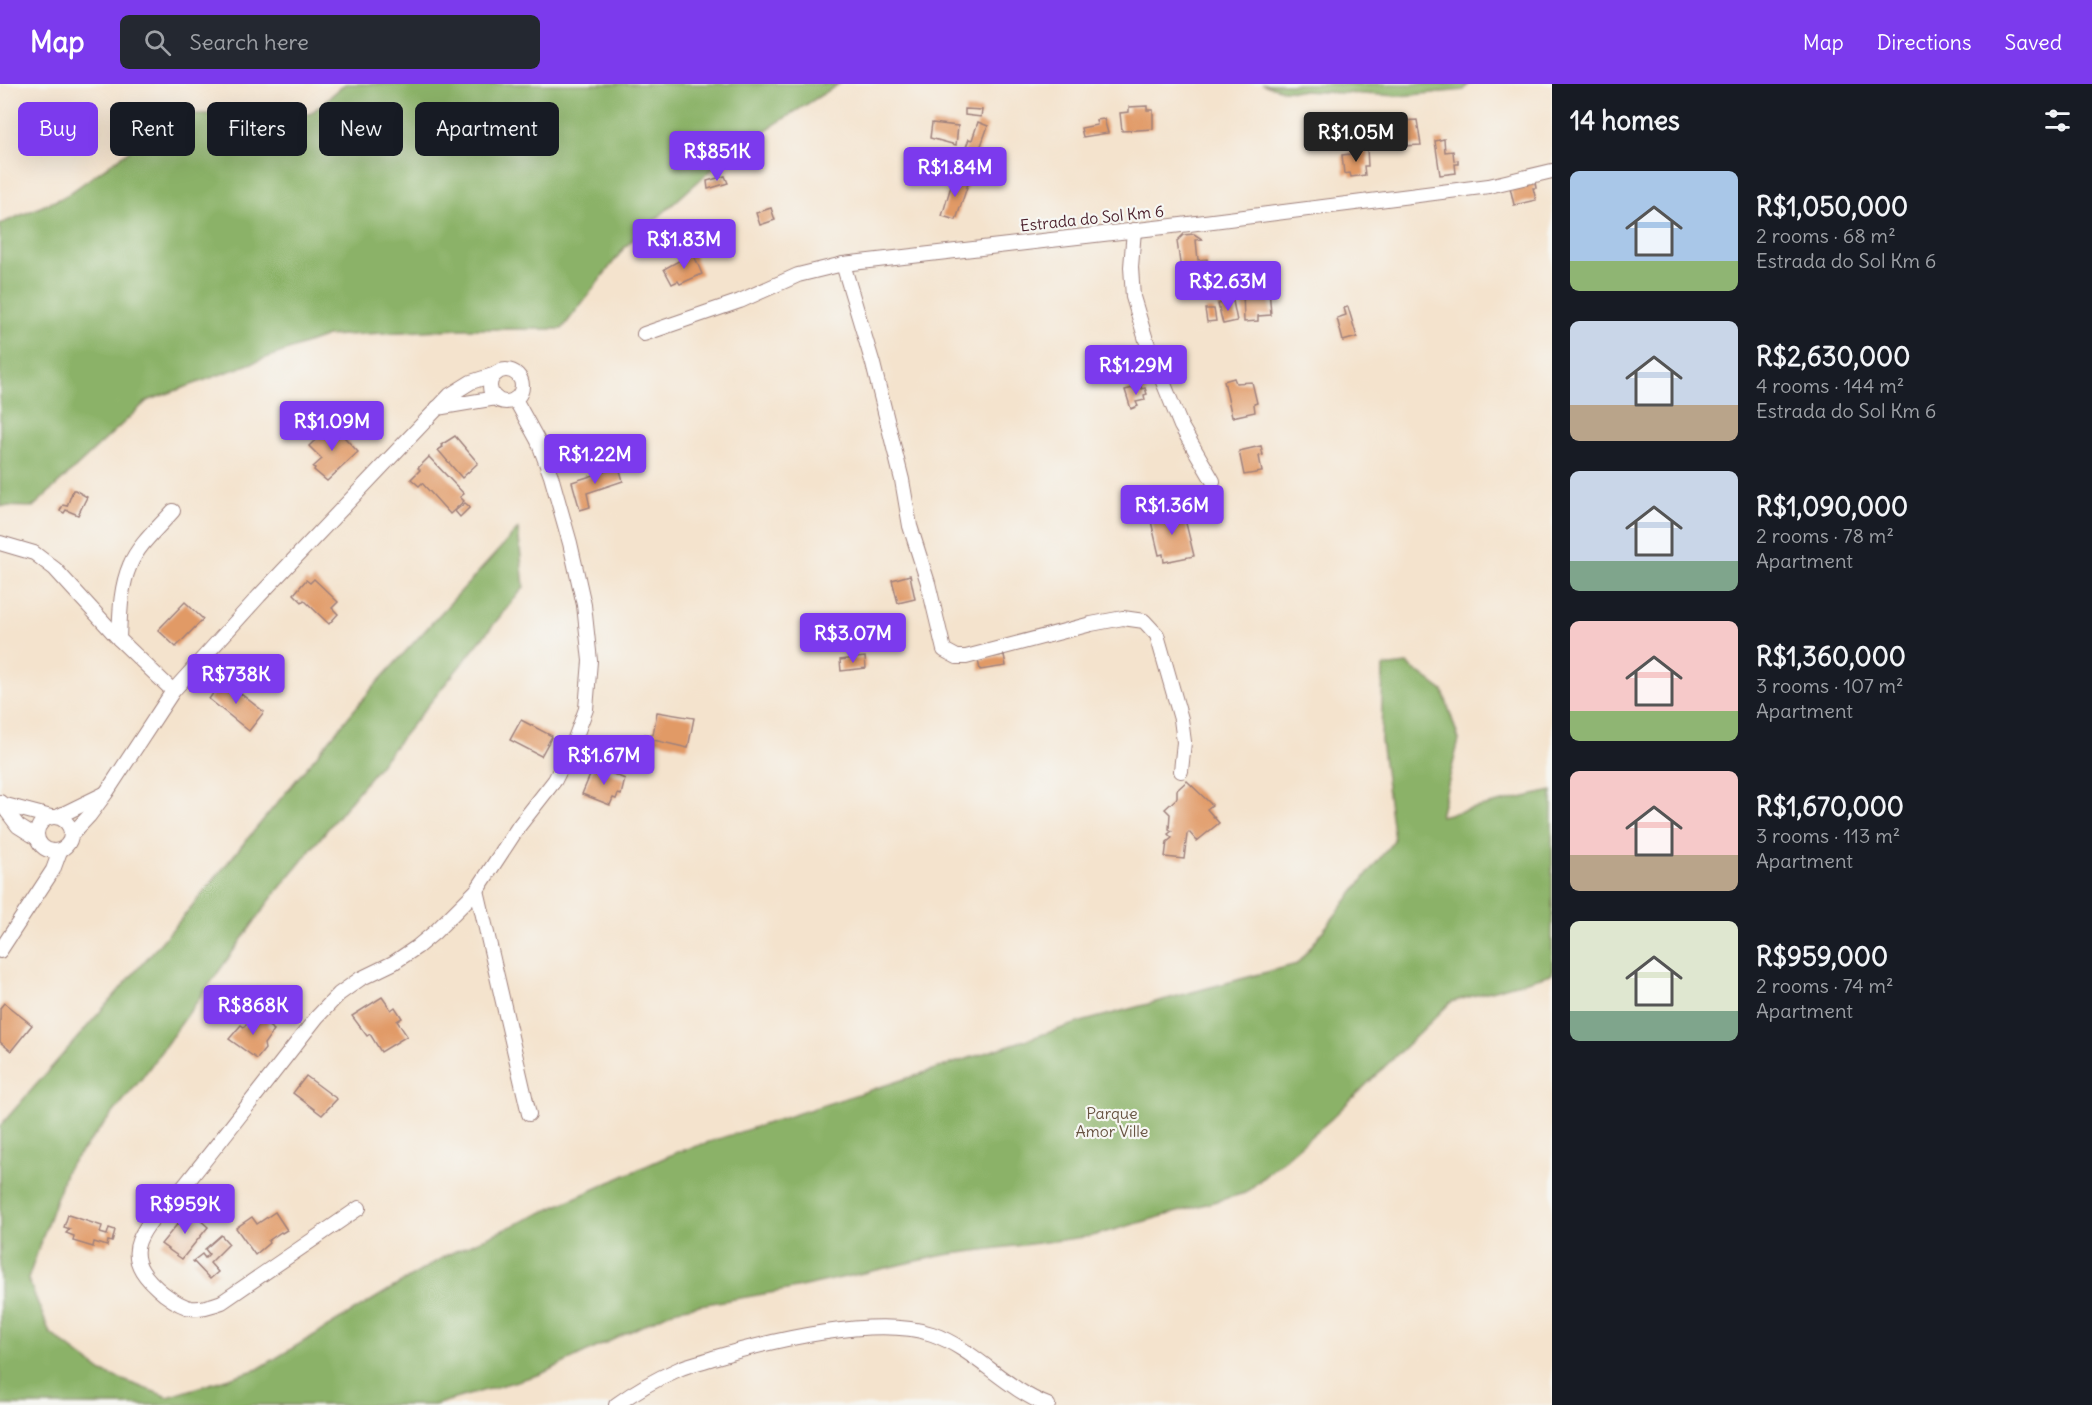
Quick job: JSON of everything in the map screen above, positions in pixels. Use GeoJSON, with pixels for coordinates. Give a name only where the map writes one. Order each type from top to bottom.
{"type":"FeatureCollection","features":[{"type":"Feature","properties":{"kind":"street","name":"Estrada do Sol Km 6"},"geometry":{"type":"LineString","coordinates":[[644,334],[740,301],[798,275],[843,264],[1489,186],[1552,171]]}},
{"type":"Feature","properties":{"kind":"street"},"geometry":{"type":"LineString","coordinates":[[1134,230],[1131,267],[1133,297],[1146,340],[1181,426],[1213,481]]}},
{"type":"Feature","properties":{"kind":"street"},"geometry":{"type":"LineString","coordinates":[[843,264],[873,364],[902,480],[910,526],[928,583],[944,650],[957,657],[966,657],[1091,624],[1123,618],[1144,621],[1157,635],[1181,719],[1184,742],[1181,771]]}},
{"type":"Feature","properties":{"kind":"street"},"geometry":{"type":"LineString","coordinates":[[0,951],[53,870],[60,851],[68,844],[72,834],[106,793],[174,691],[259,596],[437,408],[461,388],[501,371],[511,371],[519,377],[522,386],[519,396],[506,402],[496,398],[437,408]]}},
{"type":"Feature","properties":{"kind":"street"},"geometry":{"type":"LineString","coordinates":[[496,374],[490,386],[496,398]]}},
{"type":"Feature","properties":{"kind":"street"},"geometry":{"type":"LineString","coordinates":[[359,1208],[222,1302],[204,1309],[185,1308],[152,1284],[140,1269],[137,1256],[138,1241],[154,1217],[190,1179],[317,1017],[339,994],[360,979],[393,963],[417,947],[477,890],[519,826],[555,780],[573,744],[586,709],[590,661],[584,605],[570,543],[551,476],[538,441],[515,399]]}},
{"type":"Feature","properties":{"kind":"street"},"geometry":{"type":"LineString","coordinates":[[119,639],[123,592],[130,565],[138,551],[173,511]]}},
{"type":"Feature","properties":{"kind":"street"},"geometry":{"type":"LineString","coordinates":[[0,543],[34,553],[55,569],[119,639],[174,691]]}},
{"type":"Feature","properties":{"kind":"street"},"geometry":{"type":"LineString","coordinates":[[48,878],[39,843],[39,824],[44,819],[54,817],[106,793]]}},
{"type":"Feature","properties":{"kind":"street"},"geometry":{"type":"LineString","coordinates":[[1,803],[65,820],[72,834]]}},
{"type":"Feature","properties":{"kind":"street"},"geometry":{"type":"LineString","coordinates":[[1,803],[18,826],[51,851],[60,851]]}},
{"type":"Feature","properties":{"kind":"street"},"geometry":{"type":"LineString","coordinates":[[477,890],[529,1114]]}},
{"type":"Feature","properties":{"kind":"street"},"geometry":{"type":"LineString","coordinates":[[616,1405],[636,1390],[681,1368],[747,1347],[813,1334],[874,1328],[908,1329],[932,1334],[967,1353],[1020,1391],[1048,1405]]}},
{"type":"Feature","properties":{"kind":"green space"},"geometry":{"type":"Polygon","coordinates":[[[345,84],[839,84],[731,152],[625,247],[562,329],[460,329],[327,336],[147,401],[33,507],[0,506],[0,224],[64,197],[122,156],[195,156],[195,114],[207,114],[207,156],[307,156],[307,114],[319,106],[319,156],[403,156],[403,102],[324,102],[345,84]]]}},
{"type":"Feature","properties":{"kind":"green space"},"geometry":{"type":"Polygon","coordinates":[[[1262,84],[1469,84],[1464,90],[1400,96],[1283,90],[1262,84]]]}},
{"type":"Feature","properties":{"kind":"green space","name":"Parque Amor Ville"},"geometry":{"type":"Polygon","coordinates":[[[518,529],[524,587],[270,900],[142,1078],[66,1170],[28,1279],[50,1333],[102,1372],[168,1397],[258,1369],[447,1255],[675,1153],[1081,1022],[1297,964],[1394,840],[1381,740],[1383,667],[1407,664],[1443,691],[1459,740],[1440,816],[1552,791],[1552,974],[1451,1002],[1330,1120],[1245,1193],[1092,1236],[944,1255],[787,1290],[677,1309],[541,1374],[434,1405],[0,1405],[0,1126],[177,924],[374,686],[518,529]]]}},
{"type":"Feature","properties":{"kind":"building"},"geometry":{"type":"Polygon","coordinates":[[[1147,106],[1147,110],[1153,110],[1153,129],[1122,131],[1120,113],[1129,112],[1129,107],[1147,106]]]}},
{"type":"Feature","properties":{"kind":"building"},"geometry":{"type":"Polygon","coordinates":[[[965,109],[982,110],[981,117],[965,115],[965,109]]]}},
{"type":"Feature","properties":{"kind":"building"},"geometry":{"type":"Polygon","coordinates":[[[1104,119],[1108,133],[1083,137],[1081,128],[1097,125],[1096,120],[1104,119]]]}},
{"type":"Feature","properties":{"kind":"building"},"geometry":{"type":"Polygon","coordinates":[[[1417,120],[1421,145],[1403,146],[1403,121],[1417,120]]]}},
{"type":"Feature","properties":{"kind":"building"},"geometry":{"type":"Polygon","coordinates":[[[978,122],[988,126],[973,168],[964,167],[971,168],[970,176],[944,171],[946,163],[961,166],[940,159],[942,152],[963,155],[969,139],[972,140],[978,122]]]}},
{"type":"Feature","properties":{"kind":"building"},"geometry":{"type":"Polygon","coordinates":[[[932,123],[958,126],[956,145],[930,138],[932,123]]]}},
{"type":"Feature","properties":{"kind":"building"},"geometry":{"type":"Polygon","coordinates":[[[1444,139],[1445,152],[1453,151],[1454,161],[1458,160],[1458,164],[1455,164],[1456,173],[1440,175],[1435,141],[1444,139]]]}},
{"type":"Feature","properties":{"kind":"building"},"geometry":{"type":"Polygon","coordinates":[[[1367,149],[1368,166],[1364,166],[1365,175],[1351,177],[1350,173],[1344,174],[1342,155],[1351,154],[1350,150],[1367,149]]]}},
{"type":"Feature","properties":{"kind":"building"},"geometry":{"type":"Polygon","coordinates":[[[725,176],[728,183],[708,189],[707,181],[725,176]]]}},
{"type":"Feature","properties":{"kind":"building"},"geometry":{"type":"Polygon","coordinates":[[[954,176],[969,181],[956,220],[942,216],[954,176]]]}},
{"type":"Feature","properties":{"kind":"building"},"geometry":{"type":"Polygon","coordinates":[[[1535,182],[1536,188],[1533,188],[1536,200],[1514,205],[1510,187],[1535,182]]]}},
{"type":"Feature","properties":{"kind":"building"},"geometry":{"type":"Polygon","coordinates":[[[771,208],[775,220],[760,225],[756,213],[771,208]]]}},
{"type":"Feature","properties":{"kind":"building"},"geometry":{"type":"Polygon","coordinates":[[[1194,234],[1202,239],[1196,240],[1198,260],[1207,259],[1210,282],[1183,285],[1177,241],[1183,235],[1194,234]]]}},
{"type":"Feature","properties":{"kind":"building"},"geometry":{"type":"Polygon","coordinates":[[[693,253],[702,274],[680,284],[678,281],[672,284],[664,269],[693,253]]]}},
{"type":"Feature","properties":{"kind":"building"},"geometry":{"type":"Polygon","coordinates":[[[1269,288],[1271,315],[1258,316],[1258,321],[1244,322],[1243,291],[1269,288]]]}},
{"type":"Feature","properties":{"kind":"building"},"geometry":{"type":"Polygon","coordinates":[[[1233,301],[1237,321],[1223,324],[1218,304],[1233,301]]]}},
{"type":"Feature","properties":{"kind":"building"},"geometry":{"type":"Polygon","coordinates":[[[1348,307],[1357,337],[1343,341],[1337,318],[1346,315],[1344,308],[1348,307]]]}},
{"type":"Feature","properties":{"kind":"building"},"geometry":{"type":"Polygon","coordinates":[[[1205,309],[1214,309],[1216,321],[1207,322],[1205,309]]]}},
{"type":"Feature","properties":{"kind":"building"},"geometry":{"type":"Polygon","coordinates":[[[1234,378],[1236,383],[1252,382],[1257,403],[1254,404],[1255,412],[1232,417],[1224,381],[1234,378]]]}},
{"type":"Feature","properties":{"kind":"building"},"geometry":{"type":"Polygon","coordinates":[[[1141,386],[1142,389],[1145,388],[1147,394],[1144,395],[1145,400],[1136,402],[1138,406],[1131,409],[1125,390],[1141,386]]]}},
{"type":"Feature","properties":{"kind":"building"},"geometry":{"type":"Polygon","coordinates":[[[332,424],[358,452],[327,481],[314,470],[313,467],[322,459],[309,446],[332,424]]]}},
{"type":"Feature","properties":{"kind":"building"},"geometry":{"type":"Polygon","coordinates":[[[455,436],[478,463],[462,478],[438,450],[443,447],[441,445],[455,436]]]}},
{"type":"Feature","properties":{"kind":"building"},"geometry":{"type":"Polygon","coordinates":[[[1261,446],[1263,455],[1259,456],[1262,472],[1244,475],[1239,451],[1261,446]]]}},
{"type":"Feature","properties":{"kind":"building"},"geometry":{"type":"Polygon","coordinates":[[[429,457],[464,494],[460,497],[464,501],[450,514],[422,483],[419,486],[411,479],[429,457]]]}},
{"type":"Feature","properties":{"kind":"building"},"geometry":{"type":"Polygon","coordinates":[[[619,467],[623,481],[587,493],[590,507],[580,510],[572,482],[619,467]]]}},
{"type":"Feature","properties":{"kind":"building"},"geometry":{"type":"Polygon","coordinates":[[[73,490],[87,497],[78,515],[66,510],[64,513],[60,511],[63,505],[67,506],[73,490]]]}},
{"type":"Feature","properties":{"kind":"building"},"geometry":{"type":"Polygon","coordinates":[[[465,503],[470,507],[460,517],[455,511],[465,503]]]}},
{"type":"Feature","properties":{"kind":"building"},"geometry":{"type":"Polygon","coordinates":[[[1183,511],[1194,556],[1164,562],[1163,554],[1159,555],[1150,517],[1183,511]]]}},
{"type":"Feature","properties":{"kind":"building"},"geometry":{"type":"Polygon","coordinates":[[[910,575],[915,599],[898,603],[892,580],[910,575]]]}},
{"type":"Feature","properties":{"kind":"building"},"geometry":{"type":"Polygon","coordinates":[[[314,579],[338,602],[332,608],[338,614],[329,624],[304,600],[302,602],[294,594],[306,580],[310,583],[314,579]]]}},
{"type":"Feature","properties":{"kind":"building"},"geometry":{"type":"Polygon","coordinates":[[[185,602],[203,619],[176,647],[158,630],[185,602]]]}},
{"type":"Feature","properties":{"kind":"building"},"geometry":{"type":"Polygon","coordinates":[[[1004,655],[1006,666],[980,670],[978,660],[1004,655]]]}},
{"type":"Feature","properties":{"kind":"building"},"geometry":{"type":"Polygon","coordinates":[[[865,657],[866,668],[841,671],[840,660],[865,657]]]}},
{"type":"Feature","properties":{"kind":"building"},"geometry":{"type":"Polygon","coordinates":[[[222,679],[264,712],[249,731],[209,699],[214,692],[212,691],[222,679]]]}},
{"type":"Feature","properties":{"kind":"building"},"geometry":{"type":"Polygon","coordinates":[[[657,712],[694,718],[688,748],[645,738],[645,734],[653,735],[657,712]]]}},
{"type":"Feature","properties":{"kind":"building"},"geometry":{"type":"Polygon","coordinates":[[[521,720],[552,736],[541,756],[510,740],[521,720]]]}},
{"type":"Feature","properties":{"kind":"building"},"geometry":{"type":"Polygon","coordinates":[[[594,766],[625,779],[621,795],[618,794],[616,799],[613,798],[610,805],[582,794],[594,766]]]}},
{"type":"Feature","properties":{"kind":"building"},"geometry":{"type":"Polygon","coordinates":[[[1187,781],[1212,805],[1207,809],[1219,823],[1197,841],[1189,832],[1187,834],[1184,859],[1165,857],[1167,842],[1172,838],[1168,834],[1172,831],[1169,829],[1170,814],[1165,809],[1177,798],[1177,790],[1187,781]]]}},
{"type":"Feature","properties":{"kind":"building"},"geometry":{"type":"Polygon","coordinates":[[[382,997],[391,1010],[395,1007],[402,1018],[397,1021],[407,1036],[381,1052],[370,1034],[367,1036],[352,1016],[382,997]]]}},
{"type":"Feature","properties":{"kind":"building"},"geometry":{"type":"Polygon","coordinates":[[[4,1003],[32,1025],[11,1051],[0,1042],[0,1008],[4,1003]]]}},
{"type":"Feature","properties":{"kind":"building"},"geometry":{"type":"Polygon","coordinates":[[[257,1012],[269,1022],[267,1025],[274,1030],[264,1044],[265,1049],[257,1059],[229,1039],[257,1012]]]}},
{"type":"Feature","properties":{"kind":"building"},"geometry":{"type":"Polygon","coordinates":[[[306,1076],[337,1099],[322,1115],[293,1093],[306,1076]]]}},
{"type":"Feature","properties":{"kind":"building"},"geometry":{"type":"Polygon","coordinates":[[[189,1210],[208,1227],[182,1259],[161,1244],[189,1210]]]}},
{"type":"Feature","properties":{"kind":"building"},"geometry":{"type":"Polygon","coordinates":[[[275,1212],[287,1230],[268,1241],[269,1243],[255,1255],[236,1228],[252,1217],[257,1224],[275,1212]]]}},
{"type":"Feature","properties":{"kind":"building"},"geometry":{"type":"Polygon","coordinates":[[[68,1215],[102,1226],[100,1233],[107,1235],[109,1228],[115,1230],[112,1242],[108,1241],[107,1246],[94,1242],[93,1247],[73,1241],[74,1236],[66,1233],[70,1229],[64,1227],[68,1215]]]}},
{"type":"Feature","properties":{"kind":"building"},"geometry":{"type":"Polygon","coordinates":[[[221,1235],[229,1244],[210,1263],[218,1272],[210,1279],[193,1261],[202,1254],[205,1258],[209,1254],[205,1249],[221,1235]]]}}]}
